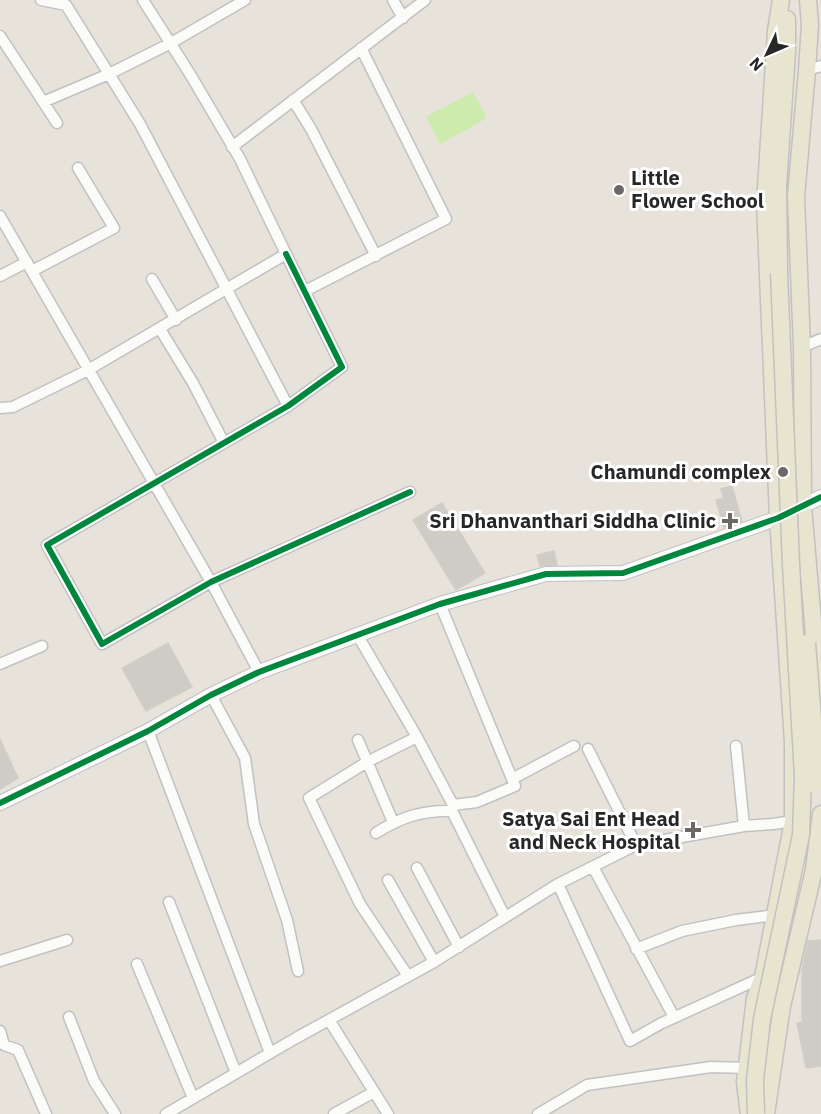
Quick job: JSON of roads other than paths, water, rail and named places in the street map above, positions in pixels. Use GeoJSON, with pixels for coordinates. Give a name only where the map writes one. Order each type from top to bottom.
{"type":"FeatureCollection","features":[{"type":"Feature","properties":{"kind":"main road"},"geometry":{"type":"LineString","coordinates":[[749,1114],[745,1082],[755,998],[763,977],[793,820],[793,742],[778,518],[765,203],[776,32],[781,0]]}},
{"type":"Feature","properties":{"kind":"main road"},"geometry":{"type":"LineString","coordinates":[[756,1114],[755,1080],[762,1019],[801,835],[803,776],[790,552],[777,226],[787,51],[787,0]]}},
{"type":"Feature","properties":{"kind":"main road"},"geometry":{"type":"LineString","coordinates":[[766,1114],[764,1071],[770,1023],[805,872],[815,775],[793,422],[790,276],[789,191],[802,0]]}},
{"type":"Feature","properties":{"kind":"main road"},"geometry":{"type":"LineString","coordinates":[[808,0],[814,68],[796,196],[802,347],[802,507],[820,677],[821,715]]}},
{"type":"Feature","properties":{"kind":"main road"},"geometry":{"type":"LineString","coordinates":[[766,1114],[782,1006],[814,870],[821,814]]}},
{"type":"Feature","properties":{"kind":"street"},"geometry":{"type":"LineString","coordinates":[[41,0],[66,5],[140,124],[288,406]]}},
{"type":"Feature","properties":{"kind":"street"},"geometry":{"type":"LineString","coordinates":[[143,0],[232,147],[342,367],[288,406],[47,545],[102,644],[211,582],[410,492]]}},
{"type":"Feature","properties":{"kind":"street"},"geometry":{"type":"LineString","coordinates":[[43,102],[109,74],[171,43],[245,0]]}},
{"type":"Feature","properties":{"kind":"street"},"geometry":{"type":"LineString","coordinates":[[393,0],[403,18]]}},
{"type":"Feature","properties":{"kind":"street"},"geometry":{"type":"LineString","coordinates":[[232,147],[425,0]]}},
{"type":"Feature","properties":{"kind":"street"},"geometry":{"type":"LineString","coordinates":[[0,36],[57,123]]}},
{"type":"Feature","properties":{"kind":"street"},"geometry":{"type":"LineString","coordinates":[[305,291],[446,219],[361,48]]}},
{"type":"Feature","properties":{"kind":"street"},"geometry":{"type":"LineString","coordinates":[[293,100],[311,129],[376,256]]}},
{"type":"Feature","properties":{"kind":"street"},"geometry":{"type":"LineString","coordinates":[[0,276],[29,267],[114,228],[78,168]]}},
{"type":"Feature","properties":{"kind":"street"},"geometry":{"type":"LineString","coordinates":[[0,216],[211,582],[259,672]]}},
{"type":"Feature","properties":{"kind":"street"},"geometry":{"type":"LineString","coordinates":[[0,408],[13,407],[88,370],[286,254]]}},
{"type":"Feature","properties":{"kind":"street"},"geometry":{"type":"LineString","coordinates":[[152,279],[176,320]]}},
{"type":"Feature","properties":{"kind":"street"},"geometry":{"type":"LineString","coordinates":[[160,329],[193,383],[224,443]]}},
{"type":"Feature","properties":{"kind":"street"},"geometry":{"type":"LineString","coordinates":[[802,347],[821,339]]}},
{"type":"Feature","properties":{"kind":"street"},"geometry":{"type":"LineString","coordinates":[[0,803],[148,731],[211,695],[259,672],[440,604],[546,574],[623,573],[778,518],[821,497]]}},
{"type":"Feature","properties":{"kind":"street"},"geometry":{"type":"LineString","coordinates":[[376,833],[393,822],[430,810],[453,808],[477,801],[515,786],[440,604]]}},
{"type":"Feature","properties":{"kind":"street"},"geometry":{"type":"LineString","coordinates":[[358,636],[417,737],[505,917]]}},
{"type":"Feature","properties":{"kind":"street"},"geometry":{"type":"LineString","coordinates":[[0,664],[42,646]]}},
{"type":"Feature","properties":{"kind":"street"},"geometry":{"type":"LineString","coordinates":[[211,695],[245,758],[254,824],[287,920],[298,971]]}},
{"type":"Feature","properties":{"kind":"street"},"geometry":{"type":"LineString","coordinates":[[148,731],[270,1053]]}},
{"type":"Feature","properties":{"kind":"street"},"geometry":{"type":"LineString","coordinates":[[408,976],[360,904],[309,798],[367,762],[417,737]]}},
{"type":"Feature","properties":{"kind":"street"},"geometry":{"type":"LineString","coordinates":[[358,740],[393,822]]}},
{"type":"Feature","properties":{"kind":"street"},"geometry":{"type":"LineString","coordinates":[[512,779],[574,746]]}},
{"type":"Feature","properties":{"kind":"street"},"geometry":{"type":"LineString","coordinates":[[736,746],[744,826]]}},
{"type":"Feature","properties":{"kind":"street"},"geometry":{"type":"LineString","coordinates":[[588,749],[636,845]]}},
{"type":"Feature","properties":{"kind":"street"},"geometry":{"type":"LineString","coordinates":[[166,1114],[434,962],[558,884],[636,845],[793,820]]}},
{"type":"Feature","properties":{"kind":"street"},"geometry":{"type":"LineString","coordinates":[[593,867],[674,1017]]}},
{"type":"Feature","properties":{"kind":"street"},"geometry":{"type":"LineString","coordinates":[[417,868],[459,947]]}},
{"type":"Feature","properties":{"kind":"street"},"geometry":{"type":"LineString","coordinates":[[388,880],[434,962]]}},
{"type":"Feature","properties":{"kind":"street"},"geometry":{"type":"LineString","coordinates":[[558,884],[630,1041],[674,1017],[763,977]]}},
{"type":"Feature","properties":{"kind":"street"},"geometry":{"type":"LineString","coordinates":[[169,902],[236,1073]]}},
{"type":"Feature","properties":{"kind":"street"},"geometry":{"type":"LineString","coordinates":[[636,949],[682,931],[776,915]]}},
{"type":"Feature","properties":{"kind":"street"},"geometry":{"type":"LineString","coordinates":[[0,962],[67,940]]}},
{"type":"Feature","properties":{"kind":"street"},"geometry":{"type":"LineString","coordinates":[[137,964],[193,1098]]}},
{"type":"Feature","properties":{"kind":"street"},"geometry":{"type":"LineString","coordinates":[[69,1017],[94,1081],[115,1114]]}},
{"type":"Feature","properties":{"kind":"street"},"geometry":{"type":"LineString","coordinates":[[329,1020],[388,1114]]}},
{"type":"Feature","properties":{"kind":"street"},"geometry":{"type":"LineString","coordinates":[[0,1031],[4,1045],[18,1050],[46,1114]]}},
{"type":"Feature","properties":{"kind":"street"},"geometry":{"type":"LineString","coordinates":[[538,1114],[587,1085],[711,1067],[747,1068]]}},
{"type":"Feature","properties":{"kind":"street"},"geometry":{"type":"LineString","coordinates":[[334,1114],[374,1092]]}},
{"type":"Feature","properties":{"kind":"place","name":"Little Flower School"},"geometry":{"type":"Point","coordinates":[619,190]}},
{"type":"Feature","properties":{"kind":"place","name":"Chamundi complex"},"geometry":{"type":"Point","coordinates":[783,472]}},
{"type":"Feature","properties":{"kind":"place","name":"Sri Dhanvanthari Siddha Clinic"},"geometry":{"type":"Point","coordinates":[730,521]}},
{"type":"Feature","properties":{"kind":"place","name":"Satya Sai Ent Head and Neck Hospital"},"geometry":{"type":"Point","coordinates":[693,830]}}]}
